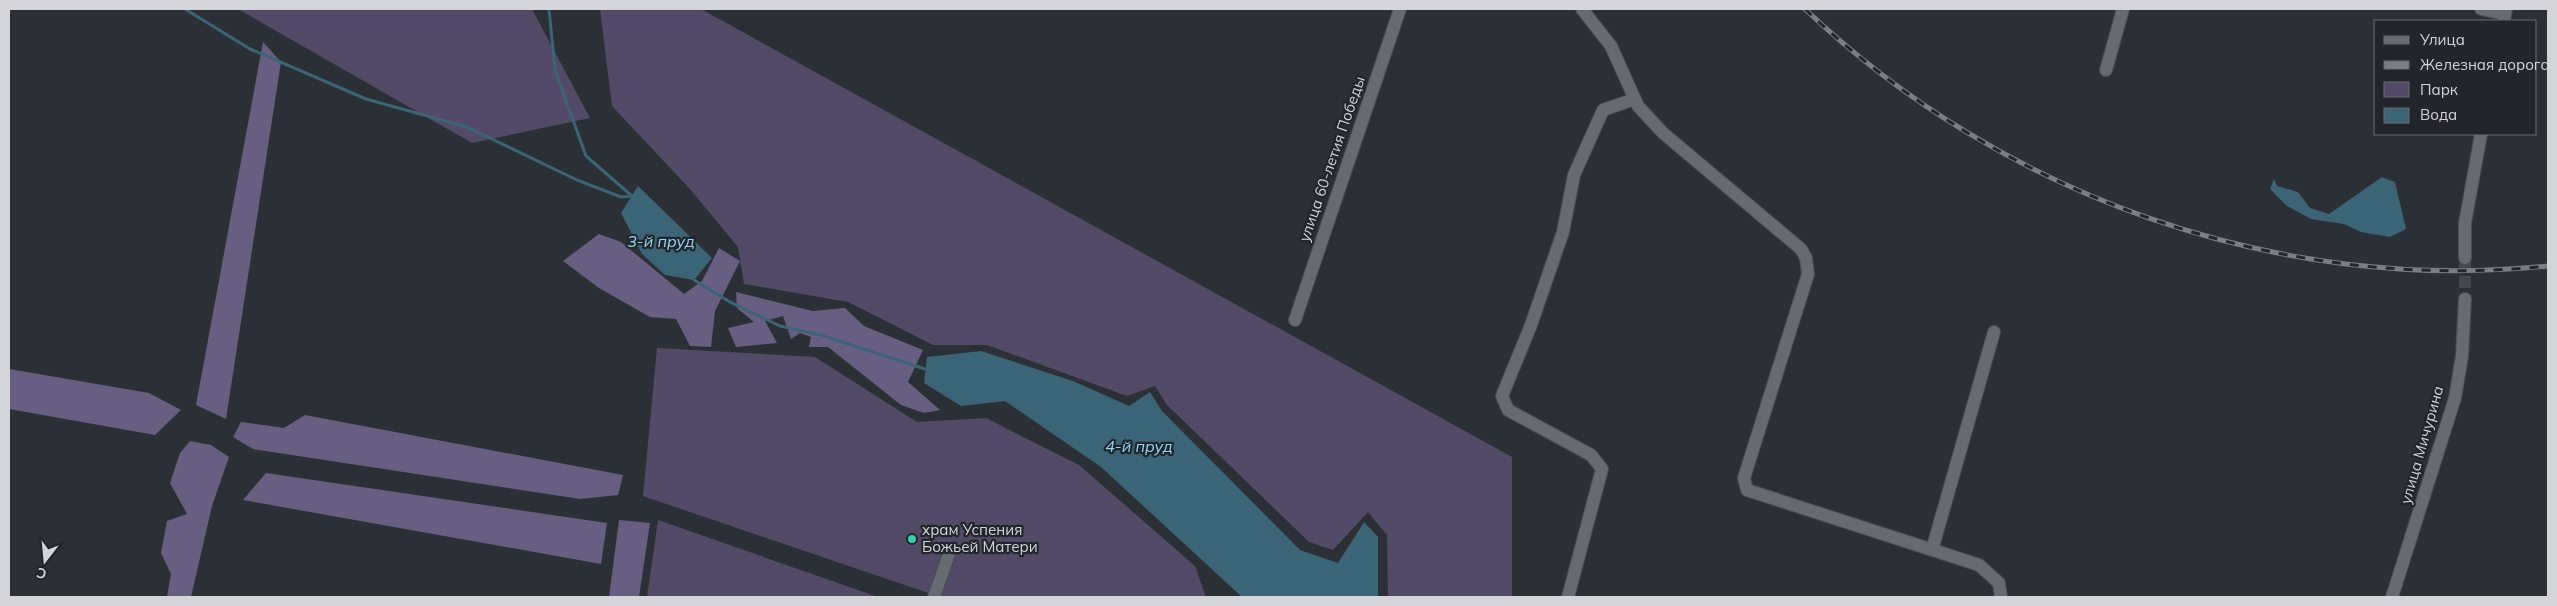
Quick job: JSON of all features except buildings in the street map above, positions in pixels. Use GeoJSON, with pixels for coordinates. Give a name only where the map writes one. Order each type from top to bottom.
{"type":"FeatureCollection","features":[{"type":"Feature","properties":{"kind":"street","name":"улица 60-летия Победы"},"geometry":{"type":"LineString","coordinates":[[1295,320],[1400,9]]}},
{"type":"Feature","properties":{"kind":"street"},"geometry":{"type":"LineString","coordinates":[[1582,9],[1611,46],[1638,106],[1663,133],[1801,249],[1806,258],[1808,274],[1744,478],[1747,490],[1979,565],[1999,583],[2001,597]]}},
{"type":"Feature","properties":{"kind":"street"},"geometry":{"type":"LineString","coordinates":[[2106,70],[2123,9]]}},
{"type":"Feature","properties":{"kind":"street"},"geometry":{"type":"LineString","coordinates":[[2481,9],[2505,15]]}},
{"type":"Feature","properties":{"kind":"street"},"geometry":{"type":"LineString","coordinates":[[1568,597],[1602,469],[1591,455],[1508,410],[1502,396],[1531,325],[1563,232],[1574,175],[1595,127],[1603,110],[1618,103],[1635,99]]}},
{"type":"Feature","properties":{"kind":"street"},"geometry":{"type":"LineString","coordinates":[[2465,258],[2465,223],[2481,135]]}},
{"type":"Feature","properties":{"kind":"street","name":"улица Мичурина"},"geometry":{"type":"LineString","coordinates":[[2392,597],[2455,398],[2462,356],[2465,299]]}},
{"type":"Feature","properties":{"kind":"street"},"geometry":{"type":"LineString","coordinates":[[1932,550],[1994,332]]}},
{"type":"Feature","properties":{"kind":"street"},"geometry":{"type":"LineString","coordinates":[[934,597],[949,554]]}},
{"type":"Feature","properties":{"kind":"green space"},"geometry":{"type":"Polygon","coordinates":[[[238,9],[532,9],[590,118],[472,143],[238,9]]]}},
{"type":"Feature","properties":{"kind":"green space"},"geometry":{"type":"Polygon","coordinates":[[[600,9],[701,9],[1512,457],[1512,597],[1388,597],[1387,535],[1368,512],[1333,550],[1309,542],[1167,405],[1155,386],[1127,396],[987,345],[933,345],[848,302],[744,284],[738,247],[689,188],[612,106],[600,9]]]}},
{"type":"Feature","properties":{"kind":"green space"},"geometry":{"type":"Polygon","coordinates":[[[657,348],[815,357],[917,422],[986,418],[1079,465],[1195,566],[1206,597],[940,597],[643,496],[657,348]]]}},
{"type":"Feature","properties":{"kind":"green space"},"geometry":{"type":"Polygon","coordinates":[[[658,520],[878,597],[647,597],[658,520]]]}},
{"type":"Feature","properties":{"kind":"shaded area"},"geometry":{"type":"Polygon","coordinates":[[[263,42],[281,62],[226,419],[196,405],[263,42]]]}},
{"type":"Feature","properties":{"kind":"shaded area"},"geometry":{"type":"Polygon","coordinates":[[[599,234],[621,242],[684,294],[702,281],[719,248],[740,261],[715,311],[711,347],[690,346],[676,319],[650,317],[599,288],[563,261],[599,234]]]}},
{"type":"Feature","properties":{"kind":"shaded area"},"geometry":{"type":"Polygon","coordinates":[[[736,292],[813,311],[845,308],[864,326],[923,350],[908,382],[940,410],[924,413],[901,405],[828,347],[809,347],[811,337],[800,333],[791,339],[783,316],[765,321],[777,343],[736,347],[728,328],[754,322],[737,308],[736,292]]]}},
{"type":"Feature","properties":{"kind":"shaded area"},"geometry":{"type":"Polygon","coordinates":[[[9,369],[149,393],[181,410],[155,435],[9,409],[9,369]]]}},
{"type":"Feature","properties":{"kind":"shaded area"},"geometry":{"type":"Polygon","coordinates":[[[305,415],[623,475],[618,495],[580,499],[253,449],[233,437],[241,422],[284,428],[305,415]]]}},
{"type":"Feature","properties":{"kind":"shaded area"},"geometry":{"type":"Polygon","coordinates":[[[190,441],[211,445],[229,457],[212,506],[191,597],[167,597],[171,574],[161,553],[167,521],[187,514],[170,483],[180,453],[190,441]]]}},
{"type":"Feature","properties":{"kind":"shaded area"},"geometry":{"type":"Polygon","coordinates":[[[266,473],[607,523],[601,564],[243,500],[266,473]]]}},
{"type":"Feature","properties":{"kind":"shaded area"},"geometry":{"type":"Polygon","coordinates":[[[619,520],[650,523],[639,597],[609,597],[619,520]]]}},
{"type":"Feature","properties":{"kind":"water"},"geometry":{"type":"Polygon","coordinates":[[[2382,177],[2395,182],[2406,229],[2390,237],[2361,232],[2344,224],[2311,219],[2287,206],[2270,189],[2274,179],[2277,186],[2298,192],[2310,208],[2329,214],[2382,177]]]}},
{"type":"Feature","properties":{"kind":"water","name":"3-й пруд"},"geometry":{"type":"Polygon","coordinates":[[[638,186],[712,258],[694,280],[665,275],[642,254],[621,213],[638,186]]]}},
{"type":"Feature","properties":{"kind":"water","name":"4-й пруд"},"geometry":{"type":"Polygon","coordinates":[[[981,351],[1073,381],[1129,406],[1150,392],[1162,411],[1300,550],[1338,563],[1364,522],[1378,537],[1378,597],[1242,597],[1101,467],[1005,401],[961,406],[924,383],[927,357],[981,351]]]}},
{"type":"Feature","properties":{"kind":"waterway"},"geometry":{"type":"LineString","coordinates":[[185,9],[250,49],[366,99],[467,127],[577,180],[621,197],[632,196]]}},
{"type":"Feature","properties":{"kind":"waterway"},"geometry":{"type":"LineString","coordinates":[[549,9],[555,70],[586,156],[632,196]]}},
{"type":"Feature","properties":{"kind":"waterway"},"geometry":{"type":"LineString","coordinates":[[694,280],[730,302],[780,326],[821,335],[925,369]]}},
{"type":"Feature","properties":{"kind":"tunnel"},"geometry":{"type":"LineString","coordinates":[[2465,258],[2465,299]]}},
{"type":"Feature","properties":{"kind":"railway"},"geometry":{"type":"LineString","coordinates":[[1805,9],[1882,75],[1966,132],[2055,180],[2149,218],[2246,246],[2346,264],[2447,271],[2548,266]]}},
{"type":"Feature","properties":{"kind":"place","name":"храм Успения Божьей Матери"},"geometry":{"type":"Point","coordinates":[912,539]}}]}
